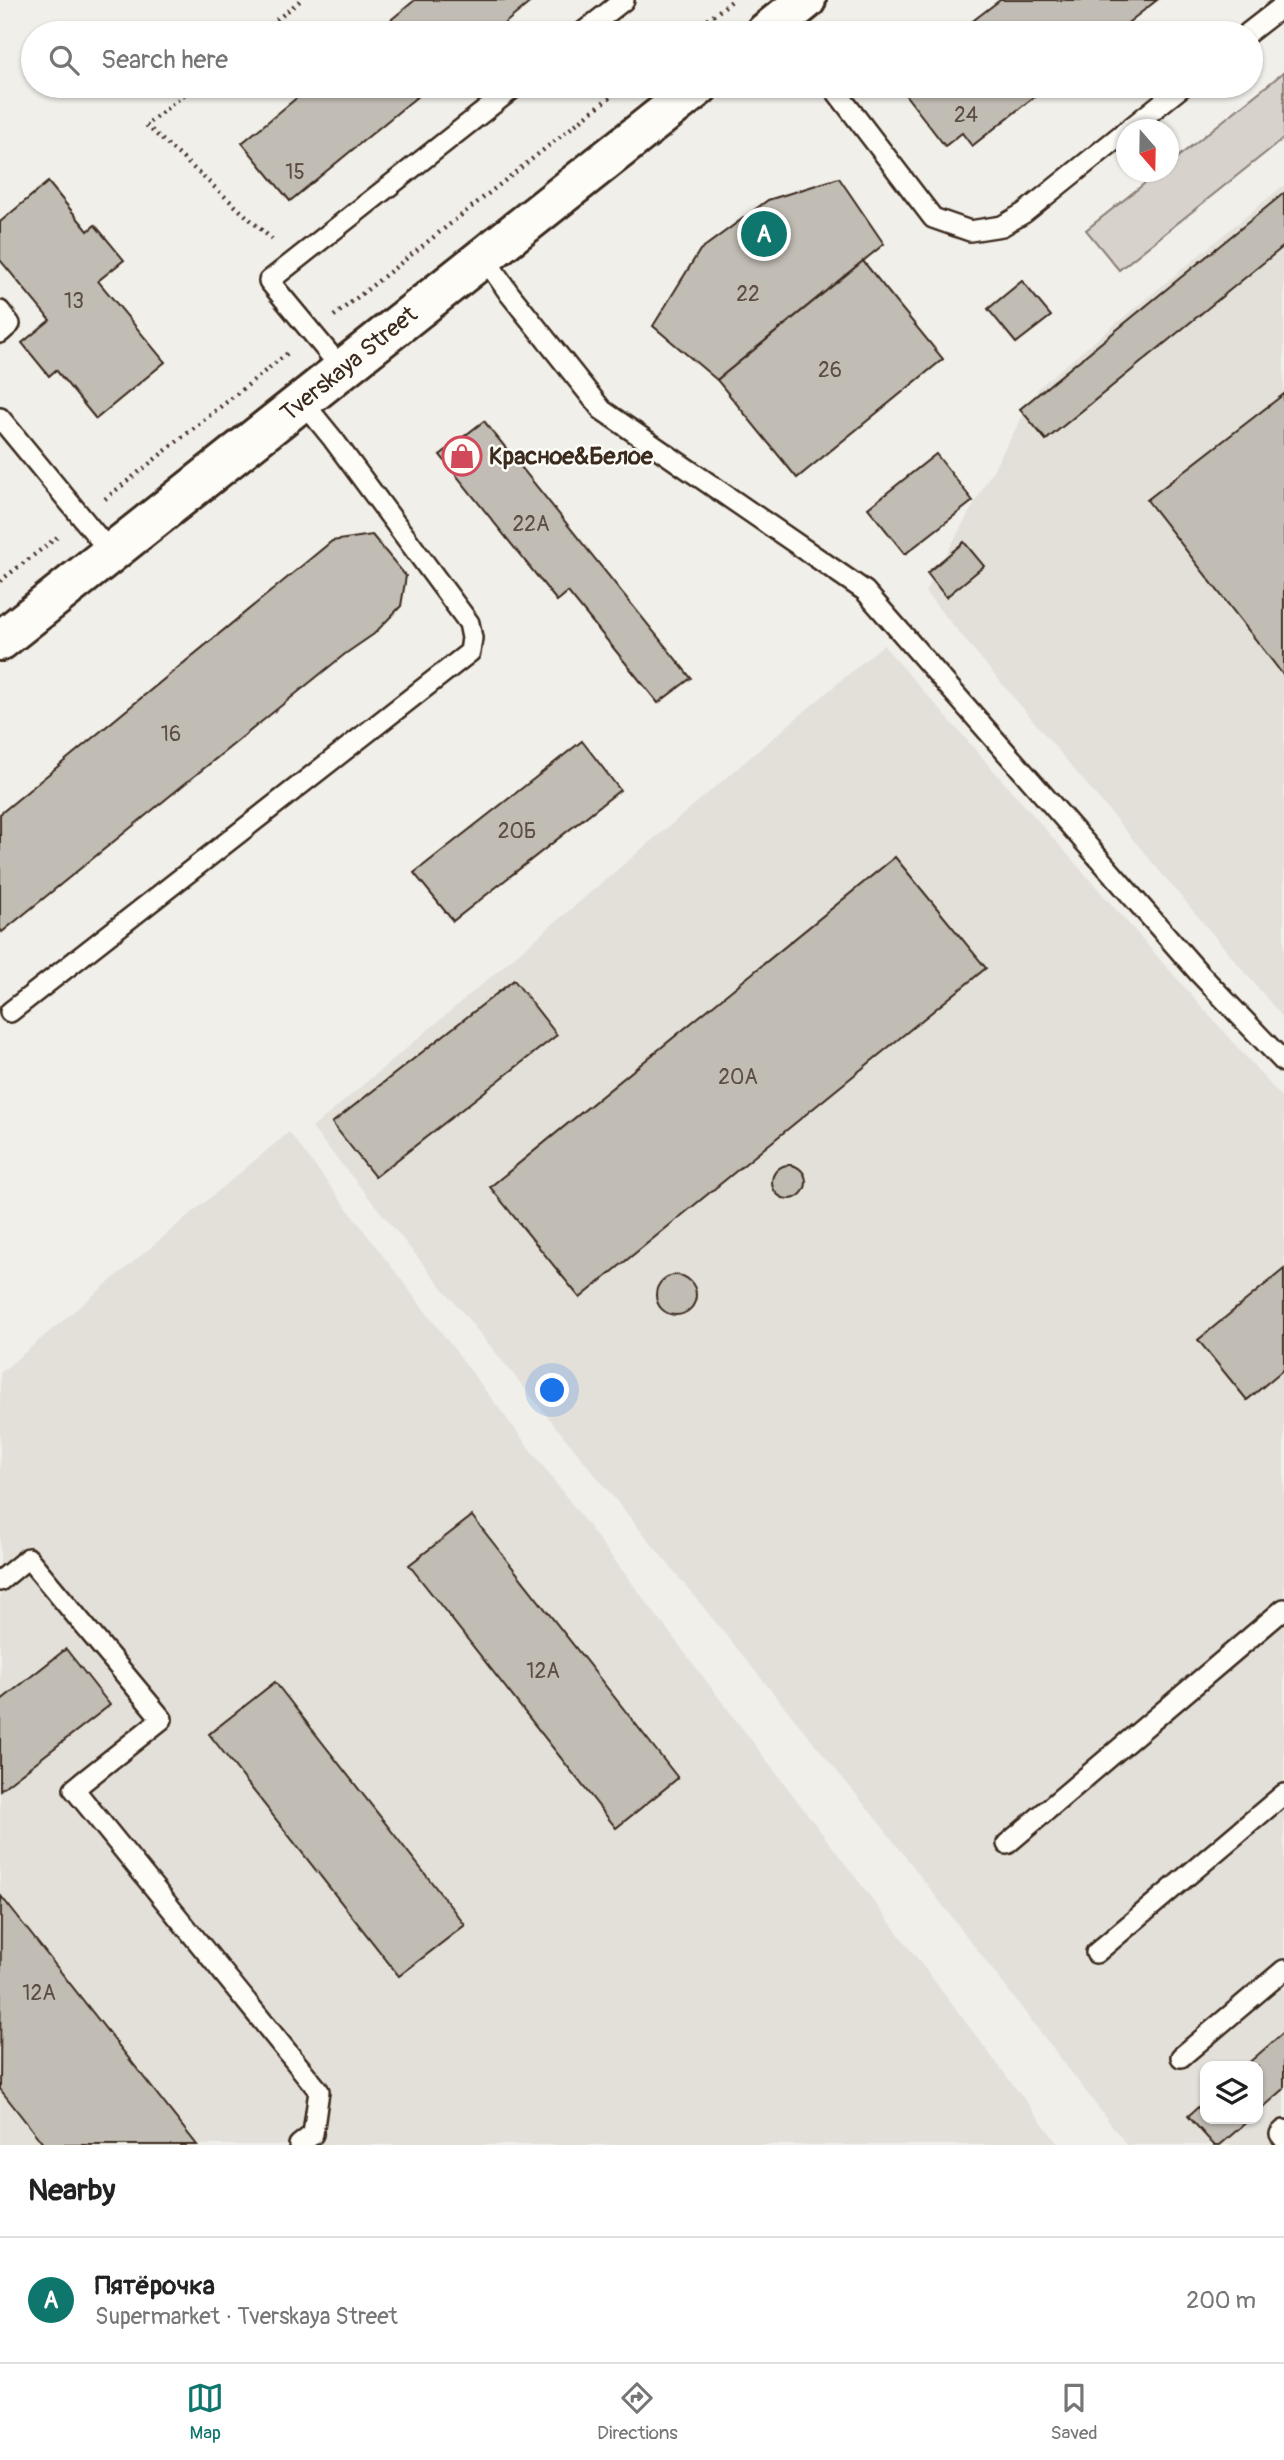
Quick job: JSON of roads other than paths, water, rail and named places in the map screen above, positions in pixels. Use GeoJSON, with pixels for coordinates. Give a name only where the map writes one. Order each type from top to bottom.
{"type":"FeatureCollection","features":[{"type":"Feature","properties":{"kind":"main road","name":"Tverskaya Street"},"geometry":{"type":"LineString","coordinates":[[0,641],[684,98]]}},
{"type":"Feature","properties":{"kind":"lane"},"geometry":{"type":"LineString","coordinates":[[597,21],[624,0]]}},
{"type":"Feature","properties":{"kind":"lane"},"geometry":{"type":"LineString","coordinates":[[1263,21],[1284,5]]}},
{"type":"Feature","properties":{"kind":"lane"},"geometry":{"type":"LineString","coordinates":[[342,369],[269,281],[501,98]]}},
{"type":"Feature","properties":{"kind":"lane"},"geometry":{"type":"LineString","coordinates":[[841,98],[933,218],[970,231],[1002,226],[1024,214],[1116,139]]}},
{"type":"Feature","properties":{"kind":"lane"},"geometry":{"type":"LineString","coordinates":[[1141,119],[1168,98]]}},
{"type":"Feature","properties":{"kind":"lane"},"geometry":{"type":"LineString","coordinates":[[484,257],[509,293],[602,410],[865,592],[1200,974],[1284,1062]]}},
{"type":"Feature","properties":{"kind":"lane"},"geometry":{"type":"LineString","coordinates":[[0,311],[10,324],[0,333]]}},
{"type":"Feature","properties":{"kind":"lane"},"geometry":{"type":"LineString","coordinates":[[3,1011],[470,652],[472,638],[469,623],[303,401]]}},
{"type":"Feature","properties":{"kind":"lane"},"geometry":{"type":"LineString","coordinates":[[0,418],[111,553]]}},
{"type":"Feature","properties":{"kind":"lane"},"geometry":{"type":"LineString","coordinates":[[0,1581],[28,1558],[162,1718],[74,1789],[319,2091],[313,2134],[299,2145]]}},
{"type":"Feature","properties":{"kind":"lane"},"geometry":{"type":"LineString","coordinates":[[1007,1844],[1284,1609]]}},
{"type":"Feature","properties":{"kind":"lane"},"geometry":{"type":"LineString","coordinates":[[1096,1953],[1284,1794]]}},
{"type":"Feature","properties":{"kind":"lane"},"geometry":{"type":"LineString","coordinates":[[1181,2057],[1284,1970]]}},
{"type":"Feature","properties":{"kind":"lane"},"geometry":{"type":"LineString","coordinates":[[1284,2130],[1280,2134],[1284,2139]]}},
{"type":"Feature","properties":{"kind":"place","name":"Пятёрочка"},"geometry":{"type":"Point","coordinates":[764,234]}},
{"type":"Feature","properties":{"kind":"place","name":"Красное&Белое"},"geometry":{"type":"Point","coordinates":[462,456]}}]}
